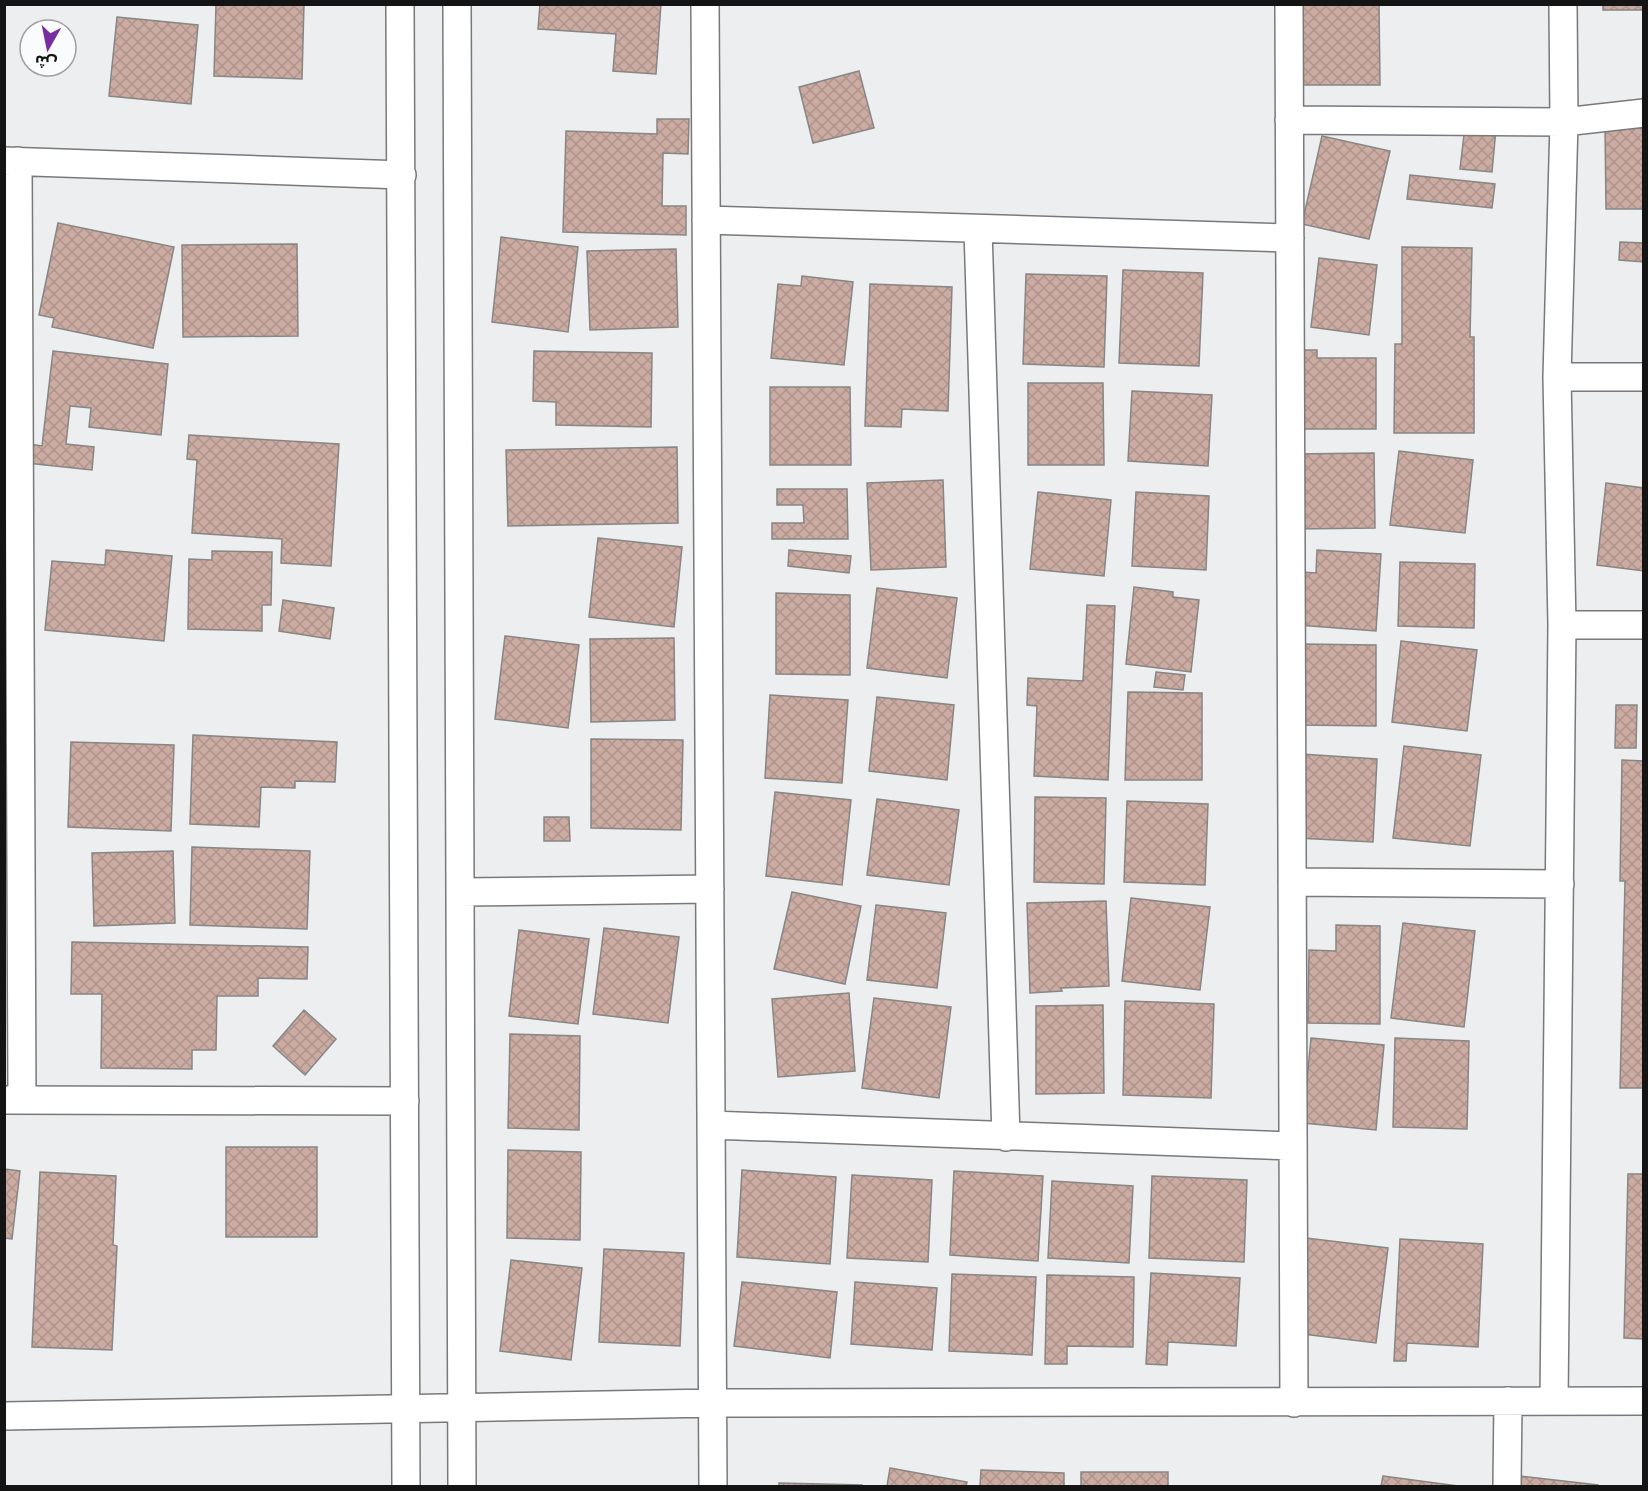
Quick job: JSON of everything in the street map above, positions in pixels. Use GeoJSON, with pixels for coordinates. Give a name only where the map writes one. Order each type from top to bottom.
{"type":"FeatureCollection","features":[{"type":"Feature","properties":{"kind":"street"},"geometry":{"type":"LineString","coordinates":[[400,4],[406,1486]]}},
{"type":"Feature","properties":{"kind":"street"},"geometry":{"type":"LineString","coordinates":[[457,4],[462,1486]]}},
{"type":"Feature","properties":{"kind":"street"},"geometry":{"type":"LineString","coordinates":[[705,4],[713,1486]]}},
{"type":"Feature","properties":{"kind":"street"},"geometry":{"type":"LineString","coordinates":[[1289,4],[1294,1403]]}},
{"type":"Feature","properties":{"kind":"street"},"geometry":{"type":"LineString","coordinates":[[1554,1401],[1562,625],[1557,377],[1564,122],[1563,4]]}},
{"type":"Feature","properties":{"kind":"street"},"geometry":{"type":"LineString","coordinates":[[1289,120],[1564,122],[1644,114]]}},
{"type":"Feature","properties":{"kind":"street"},"geometry":{"type":"LineString","coordinates":[[402,175],[11,161],[13,1100],[405,1101]]}},
{"type":"Feature","properties":{"kind":"street"},"geometry":{"type":"LineString","coordinates":[[706,220],[1290,238]]}},
{"type":"Feature","properties":{"kind":"street"},"geometry":{"type":"LineString","coordinates":[[978,230],[1006,1137]]}},
{"type":"Feature","properties":{"kind":"street"},"geometry":{"type":"LineString","coordinates":[[1557,377],[1644,377]]}},
{"type":"Feature","properties":{"kind":"street"},"geometry":{"type":"LineString","coordinates":[[1562,625],[1644,625]]}},
{"type":"Feature","properties":{"kind":"street"},"geometry":{"type":"LineString","coordinates":[[1292,882],[1560,884]]}},
{"type":"Feature","properties":{"kind":"street"},"geometry":{"type":"LineString","coordinates":[[460,892],[710,889]]}},
{"type":"Feature","properties":{"kind":"street"},"geometry":{"type":"LineString","coordinates":[[711,1125],[1293,1146]]}},
{"type":"Feature","properties":{"kind":"street"},"geometry":{"type":"LineString","coordinates":[[1507,1486],[1508,1401]]}},
{"type":"Feature","properties":{"kind":"street"},"geometry":{"type":"LineString","coordinates":[[4,1416],[713,1403],[1644,1401]]}},
{"type":"Feature","properties":{"kind":"building"},"geometry":{"type":"Polygon","coordinates":[[[216,4],[304,4],[302,79],[214,76],[216,4]]]}},
{"type":"Feature","properties":{"kind":"building"},"geometry":{"type":"Polygon","coordinates":[[[540,4],[661,4],[656,74],[613,71],[616,34],[538,29],[540,4]]]}},
{"type":"Feature","properties":{"kind":"building"},"geometry":{"type":"Polygon","coordinates":[[[1297,4],[1379,4],[1380,85],[1298,85],[1297,4]]]}},
{"type":"Feature","properties":{"kind":"building"},"geometry":{"type":"Polygon","coordinates":[[[1603,4],[1644,4],[1644,10],[1603,10],[1603,4]]]}},
{"type":"Feature","properties":{"kind":"building"},"geometry":{"type":"Polygon","coordinates":[[[117,17],[198,25],[191,104],[109,96],[117,17]]]}},
{"type":"Feature","properties":{"kind":"building"},"geometry":{"type":"Polygon","coordinates":[[[859,71],[874,128],[813,143],[799,87],[859,71]]]}},
{"type":"Feature","properties":{"kind":"building"},"geometry":{"type":"Polygon","coordinates":[[[657,119],[689,119],[688,154],[663,153],[662,206],[686,206],[686,235],[563,232],[566,131],[657,134],[657,119]]]}},
{"type":"Feature","properties":{"kind":"building"},"geometry":{"type":"Polygon","coordinates":[[[1465,126],[1496,129],[1492,172],[1460,169],[1465,126]]]}},
{"type":"Feature","properties":{"kind":"building"},"geometry":{"type":"Polygon","coordinates":[[[1605,128],[1644,128],[1644,209],[1606,209],[1605,128]]]}},
{"type":"Feature","properties":{"kind":"building"},"geometry":{"type":"Polygon","coordinates":[[[1322,136],[1390,151],[1369,239],[1302,224],[1322,136]]]}},
{"type":"Feature","properties":{"kind":"building"},"geometry":{"type":"Polygon","coordinates":[[[1410,175],[1495,184],[1492,208],[1407,199],[1410,175]]]}},
{"type":"Feature","properties":{"kind":"building"},"geometry":{"type":"Polygon","coordinates":[[[58,223],[174,247],[153,348],[52,327],[54,318],[39,315],[58,223]]]}},
{"type":"Feature","properties":{"kind":"building"},"geometry":{"type":"Polygon","coordinates":[[[501,237],[578,247],[568,332],[492,322],[501,237]]]}},
{"type":"Feature","properties":{"kind":"building"},"geometry":{"type":"Polygon","coordinates":[[[1620,242],[1644,243],[1644,262],[1619,260],[1620,242]]]}},
{"type":"Feature","properties":{"kind":"building"},"geometry":{"type":"Polygon","coordinates":[[[297,244],[298,336],[183,337],[182,245],[297,244]]]}},
{"type":"Feature","properties":{"kind":"building"},"geometry":{"type":"Polygon","coordinates":[[[1402,247],[1472,248],[1470,337],[1474,337],[1474,433],[1394,433],[1395,344],[1402,344],[1402,247]]]}},
{"type":"Feature","properties":{"kind":"building"},"geometry":{"type":"Polygon","coordinates":[[[676,249],[678,327],[590,330],[587,251],[676,249]]]}},
{"type":"Feature","properties":{"kind":"building"},"geometry":{"type":"Polygon","coordinates":[[[1319,258],[1377,265],[1369,335],[1311,327],[1319,258]]]}},
{"type":"Feature","properties":{"kind":"building"},"geometry":{"type":"Polygon","coordinates":[[[1123,270],[1203,273],[1199,366],[1119,363],[1123,270]]]}},
{"type":"Feature","properties":{"kind":"building"},"geometry":{"type":"Polygon","coordinates":[[[1026,274],[1107,276],[1104,367],[1023,364],[1026,274]]]}},
{"type":"Feature","properties":{"kind":"building"},"geometry":{"type":"Polygon","coordinates":[[[802,276],[853,282],[844,365],[771,358],[778,284],[801,286],[802,276]]]}},
{"type":"Feature","properties":{"kind":"building"},"geometry":{"type":"Polygon","coordinates":[[[870,284],[952,287],[948,411],[902,409],[901,427],[865,426],[870,284]]]}},
{"type":"Feature","properties":{"kind":"building"},"geometry":{"type":"Polygon","coordinates":[[[1295,350],[1317,350],[1317,358],[1376,358],[1376,429],[1300,429],[1295,350]]]}},
{"type":"Feature","properties":{"kind":"building"},"geometry":{"type":"Polygon","coordinates":[[[53,351],[168,364],[161,435],[89,427],[91,408],[70,406],[66,444],[94,447],[92,470],[27,463],[30,444],[42,446],[53,351]]]}},
{"type":"Feature","properties":{"kind":"building"},"geometry":{"type":"Polygon","coordinates":[[[534,351],[652,353],[651,427],[556,425],[556,402],[533,401],[534,351]]]}},
{"type":"Feature","properties":{"kind":"building"},"geometry":{"type":"Polygon","coordinates":[[[1028,383],[1103,383],[1104,465],[1028,465],[1028,383]]]}},
{"type":"Feature","properties":{"kind":"building"},"geometry":{"type":"Polygon","coordinates":[[[770,387],[850,387],[851,465],[770,465],[770,387]]]}},
{"type":"Feature","properties":{"kind":"building"},"geometry":{"type":"Polygon","coordinates":[[[1132,391],[1212,395],[1208,466],[1128,461],[1132,391]]]}},
{"type":"Feature","properties":{"kind":"building"},"geometry":{"type":"Polygon","coordinates":[[[189,435],[339,444],[331,566],[281,563],[282,539],[192,533],[197,460],[187,459],[189,435]]]}},
{"type":"Feature","properties":{"kind":"building"},"geometry":{"type":"Polygon","coordinates":[[[677,447],[678,523],[508,526],[506,450],[677,447]]]}},
{"type":"Feature","properties":{"kind":"building"},"geometry":{"type":"Polygon","coordinates":[[[1399,451],[1473,460],[1465,533],[1390,525],[1399,451]]]}},
{"type":"Feature","properties":{"kind":"building"},"geometry":{"type":"Polygon","coordinates":[[[1374,453],[1375,528],[1295,529],[1294,454],[1374,453]]]}},
{"type":"Feature","properties":{"kind":"building"},"geometry":{"type":"Polygon","coordinates":[[[943,480],[946,567],[871,570],[867,483],[943,480]]]}},
{"type":"Feature","properties":{"kind":"building"},"geometry":{"type":"Polygon","coordinates":[[[1606,483],[1644,488],[1644,571],[1597,565],[1606,483]]]}},
{"type":"Feature","properties":{"kind":"building"},"geometry":{"type":"Polygon","coordinates":[[[777,489],[847,489],[848,539],[772,539],[772,523],[804,523],[803,505],[777,505],[777,489]]]}},
{"type":"Feature","properties":{"kind":"building"},"geometry":{"type":"Polygon","coordinates":[[[1038,492],[1111,500],[1104,576],[1030,569],[1038,492]]]}},
{"type":"Feature","properties":{"kind":"building"},"geometry":{"type":"Polygon","coordinates":[[[1136,492],[1209,496],[1206,570],[1132,566],[1136,492]]]}},
{"type":"Feature","properties":{"kind":"building"},"geometry":{"type":"Polygon","coordinates":[[[598,538],[682,547],[674,627],[589,617],[598,538]]]}},
{"type":"Feature","properties":{"kind":"building"},"geometry":{"type":"Polygon","coordinates":[[[106,550],[172,556],[164,641],[45,630],[52,561],[105,565],[106,550]]]}},
{"type":"Feature","properties":{"kind":"building"},"geometry":{"type":"Polygon","coordinates":[[[789,550],[851,556],[849,573],[788,566],[789,550]]]}},
{"type":"Feature","properties":{"kind":"building"},"geometry":{"type":"Polygon","coordinates":[[[1317,550],[1381,554],[1376,631],[1298,625],[1302,572],[1316,573],[1317,550]]]}},
{"type":"Feature","properties":{"kind":"building"},"geometry":{"type":"Polygon","coordinates":[[[212,551],[272,552],[271,605],[262,605],[262,631],[188,629],[189,559],[212,560],[212,551]]]}},
{"type":"Feature","properties":{"kind":"building"},"geometry":{"type":"Polygon","coordinates":[[[1400,562],[1475,564],[1474,628],[1398,626],[1400,562]]]}},
{"type":"Feature","properties":{"kind":"building"},"geometry":{"type":"Polygon","coordinates":[[[1134,587],[1173,592],[1173,597],[1199,600],[1191,672],[1126,664],[1134,587]]]}},
{"type":"Feature","properties":{"kind":"building"},"geometry":{"type":"Polygon","coordinates":[[[877,588],[957,598],[947,678],[867,668],[877,588]]]}},
{"type":"Feature","properties":{"kind":"building"},"geometry":{"type":"Polygon","coordinates":[[[776,593],[850,595],[850,675],[776,674],[776,593]]]}},
{"type":"Feature","properties":{"kind":"building"},"geometry":{"type":"Polygon","coordinates":[[[283,600],[334,608],[330,639],[279,631],[283,600]]]}},
{"type":"Feature","properties":{"kind":"building"},"geometry":{"type":"Polygon","coordinates":[[[1087,605],[1115,606],[1108,780],[1034,776],[1037,706],[1027,705],[1028,678],[1083,681],[1087,605]]]}},
{"type":"Feature","properties":{"kind":"building"},"geometry":{"type":"Polygon","coordinates":[[[505,636],[579,645],[568,728],[495,719],[505,636]]]}},
{"type":"Feature","properties":{"kind":"building"},"geometry":{"type":"Polygon","coordinates":[[[674,638],[675,720],[591,722],[590,639],[674,638]]]}},
{"type":"Feature","properties":{"kind":"building"},"geometry":{"type":"Polygon","coordinates":[[[1401,641],[1477,650],[1467,731],[1392,722],[1401,641]]]}},
{"type":"Feature","properties":{"kind":"building"},"geometry":{"type":"Polygon","coordinates":[[[1301,644],[1376,645],[1376,726],[1300,725],[1301,644]]]}},
{"type":"Feature","properties":{"kind":"building"},"geometry":{"type":"Polygon","coordinates":[[[1156,672],[1185,675],[1183,690],[1154,687],[1156,672]]]}},
{"type":"Feature","properties":{"kind":"building"},"geometry":{"type":"Polygon","coordinates":[[[1128,692],[1202,693],[1202,780],[1125,780],[1128,692]]]}},
{"type":"Feature","properties":{"kind":"building"},"geometry":{"type":"Polygon","coordinates":[[[770,695],[848,700],[842,783],[765,778],[770,695]]]}},
{"type":"Feature","properties":{"kind":"building"},"geometry":{"type":"Polygon","coordinates":[[[877,697],[954,705],[947,780],[869,771],[877,697]]]}},
{"type":"Feature","properties":{"kind":"building"},"geometry":{"type":"Polygon","coordinates":[[[1616,705],[1637,705],[1636,748],[1615,748],[1616,705]]]}},
{"type":"Feature","properties":{"kind":"building"},"geometry":{"type":"Polygon","coordinates":[[[193,735],[337,742],[335,782],[295,781],[295,788],[261,787],[259,827],[190,824],[193,735]]]}},
{"type":"Feature","properties":{"kind":"building"},"geometry":{"type":"Polygon","coordinates":[[[591,739],[683,740],[681,830],[591,828],[591,739]]]}},
{"type":"Feature","properties":{"kind":"building"},"geometry":{"type":"Polygon","coordinates":[[[71,742],[174,745],[171,831],[68,827],[71,742]]]}},
{"type":"Feature","properties":{"kind":"building"},"geometry":{"type":"Polygon","coordinates":[[[1404,746],[1481,755],[1470,846],[1393,838],[1404,746]]]}},
{"type":"Feature","properties":{"kind":"building"},"geometry":{"type":"Polygon","coordinates":[[[1301,754],[1377,759],[1373,842],[1297,838],[1301,754]]]}},
{"type":"Feature","properties":{"kind":"building"},"geometry":{"type":"Polygon","coordinates":[[[1622,760],[1644,761],[1644,1088],[1620,1088],[1625,881],[1620,881],[1622,760]]]}},
{"type":"Feature","properties":{"kind":"building"},"geometry":{"type":"Polygon","coordinates":[[[775,792],[851,800],[842,885],[766,876],[775,792]]]}},
{"type":"Feature","properties":{"kind":"building"},"geometry":{"type":"Polygon","coordinates":[[[1035,797],[1106,798],[1104,884],[1034,882],[1035,797]]]}},
{"type":"Feature","properties":{"kind":"building"},"geometry":{"type":"Polygon","coordinates":[[[877,799],[959,810],[949,885],[867,875],[877,799]]]}},
{"type":"Feature","properties":{"kind":"building"},"geometry":{"type":"Polygon","coordinates":[[[1127,801],[1208,804],[1205,885],[1124,882],[1127,801]]]}},
{"type":"Feature","properties":{"kind":"building"},"geometry":{"type":"Polygon","coordinates":[[[544,817],[569,817],[570,841],[544,841],[544,817]]]}},
{"type":"Feature","properties":{"kind":"building"},"geometry":{"type":"Polygon","coordinates":[[[192,847],[310,851],[307,929],[190,925],[192,847]]]}},
{"type":"Feature","properties":{"kind":"building"},"geometry":{"type":"Polygon","coordinates":[[[173,851],[175,923],[94,926],[92,853],[173,851]]]}},
{"type":"Feature","properties":{"kind":"building"},"geometry":{"type":"Polygon","coordinates":[[[792,892],[861,906],[845,984],[774,969],[792,892]]]}},
{"type":"Feature","properties":{"kind":"building"},"geometry":{"type":"Polygon","coordinates":[[[1131,898],[1210,907],[1200,990],[1122,981],[1131,898]]]}},
{"type":"Feature","properties":{"kind":"building"},"geometry":{"type":"Polygon","coordinates":[[[1106,901],[1109,986],[1061,988],[1062,991],[1030,993],[1027,903],[1106,901]]]}},
{"type":"Feature","properties":{"kind":"building"},"geometry":{"type":"Polygon","coordinates":[[[876,905],[946,913],[937,988],[867,980],[876,905]]]}},
{"type":"Feature","properties":{"kind":"building"},"geometry":{"type":"Polygon","coordinates":[[[1403,923],[1475,931],[1464,1027],[1391,1018],[1403,923]]]}},
{"type":"Feature","properties":{"kind":"building"},"geometry":{"type":"Polygon","coordinates":[[[1336,925],[1380,926],[1380,1024],[1308,1023],[1309,950],[1336,951],[1336,925]]]}},
{"type":"Feature","properties":{"kind":"building"},"geometry":{"type":"Polygon","coordinates":[[[604,928],[679,937],[668,1023],[593,1014],[604,928]]]}},
{"type":"Feature","properties":{"kind":"building"},"geometry":{"type":"Polygon","coordinates":[[[519,930],[589,939],[578,1024],[509,1016],[519,930]]]}},
{"type":"Feature","properties":{"kind":"building"},"geometry":{"type":"Polygon","coordinates":[[[72,942],[308,947],[307,979],[258,978],[258,996],[217,996],[216,1050],[192,1050],[192,1069],[101,1068],[102,994],[71,994],[72,942]]]}},
{"type":"Feature","properties":{"kind":"building"},"geometry":{"type":"Polygon","coordinates":[[[849,993],[855,1071],[778,1077],[772,999],[849,993]]]}},
{"type":"Feature","properties":{"kind":"building"},"geometry":{"type":"Polygon","coordinates":[[[874,998],[951,1007],[939,1098],[862,1088],[874,998]]]}},
{"type":"Feature","properties":{"kind":"building"},"geometry":{"type":"Polygon","coordinates":[[[1125,1001],[1214,1004],[1211,1098],[1123,1095],[1125,1001]]]}},
{"type":"Feature","properties":{"kind":"building"},"geometry":{"type":"Polygon","coordinates":[[[1103,1005],[1104,1093],[1036,1094],[1036,1006],[1103,1005]]]}},
{"type":"Feature","properties":{"kind":"building"},"geometry":{"type":"Polygon","coordinates":[[[304,1010],[336,1039],[305,1075],[273,1046],[304,1010]]]}},
{"type":"Feature","properties":{"kind":"building"},"geometry":{"type":"Polygon","coordinates":[[[510,1034],[580,1036],[579,1130],[508,1128],[510,1034]]]}},
{"type":"Feature","properties":{"kind":"building"},"geometry":{"type":"Polygon","coordinates":[[[1311,1038],[1384,1045],[1376,1130],[1303,1123],[1311,1038]]]}},
{"type":"Feature","properties":{"kind":"building"},"geometry":{"type":"Polygon","coordinates":[[[1395,1038],[1469,1041],[1467,1129],[1393,1127],[1395,1038]]]}},
{"type":"Feature","properties":{"kind":"building"},"geometry":{"type":"Polygon","coordinates":[[[226,1147],[317,1147],[317,1237],[226,1237],[226,1147]]]}},
{"type":"Feature","properties":{"kind":"building"},"geometry":{"type":"Polygon","coordinates":[[[508,1150],[581,1152],[580,1240],[507,1238],[508,1150]]]}},
{"type":"Feature","properties":{"kind":"building"},"geometry":{"type":"Polygon","coordinates":[[[4,1169],[20,1171],[12,1239],[4,1238],[4,1169]]]}},
{"type":"Feature","properties":{"kind":"building"},"geometry":{"type":"Polygon","coordinates":[[[742,1170],[836,1177],[830,1264],[737,1257],[742,1170]]]}},
{"type":"Feature","properties":{"kind":"building"},"geometry":{"type":"Polygon","coordinates":[[[954,1171],[1043,1176],[1038,1261],[950,1255],[954,1171]]]}},
{"type":"Feature","properties":{"kind":"building"},"geometry":{"type":"Polygon","coordinates":[[[40,1172],[116,1176],[113,1245],[117,1246],[112,1350],[32,1347],[40,1172]]]}},
{"type":"Feature","properties":{"kind":"building"},"geometry":{"type":"Polygon","coordinates":[[[1628,1174],[1644,1174],[1644,1339],[1624,1338],[1628,1174]]]}},
{"type":"Feature","properties":{"kind":"building"},"geometry":{"type":"Polygon","coordinates":[[[852,1175],[932,1180],[928,1262],[847,1258],[852,1175]]]}},
{"type":"Feature","properties":{"kind":"building"},"geometry":{"type":"Polygon","coordinates":[[[1152,1176],[1247,1180],[1244,1262],[1149,1258],[1152,1176]]]}},
{"type":"Feature","properties":{"kind":"building"},"geometry":{"type":"Polygon","coordinates":[[[1052,1181],[1133,1186],[1129,1263],[1048,1258],[1052,1181]]]}},
{"type":"Feature","properties":{"kind":"building"},"geometry":{"type":"Polygon","coordinates":[[[1306,1238],[1388,1248],[1376,1343],[1295,1333],[1306,1238]]]}},
{"type":"Feature","properties":{"kind":"building"},"geometry":{"type":"Polygon","coordinates":[[[1400,1239],[1483,1244],[1478,1347],[1407,1343],[1406,1361],[1394,1361],[1400,1239]]]}},
{"type":"Feature","properties":{"kind":"building"},"geometry":{"type":"Polygon","coordinates":[[[604,1249],[684,1253],[680,1346],[599,1342],[604,1249]]]}},
{"type":"Feature","properties":{"kind":"building"},"geometry":{"type":"Polygon","coordinates":[[[511,1260],[582,1268],[571,1360],[500,1351],[511,1260]]]}},
{"type":"Feature","properties":{"kind":"building"},"geometry":{"type":"Polygon","coordinates":[[[1151,1273],[1240,1278],[1236,1346],[1168,1342],[1167,1365],[1146,1364],[1151,1273]]]}},
{"type":"Feature","properties":{"kind":"building"},"geometry":{"type":"Polygon","coordinates":[[[952,1274],[1036,1277],[1032,1355],[949,1351],[952,1274]]]}},
{"type":"Feature","properties":{"kind":"building"},"geometry":{"type":"Polygon","coordinates":[[[1047,1275],[1134,1277],[1133,1347],[1067,1346],[1067,1364],[1045,1364],[1047,1275]]]}},
{"type":"Feature","properties":{"kind":"building"},"geometry":{"type":"Polygon","coordinates":[[[742,1282],[837,1292],[830,1358],[734,1346],[742,1282]]]}},
{"type":"Feature","properties":{"kind":"building"},"geometry":{"type":"Polygon","coordinates":[[[855,1282],[937,1288],[932,1350],[851,1344],[855,1282]]]}},
{"type":"Feature","properties":{"kind":"building"},"geometry":{"type":"Polygon","coordinates":[[[890,1468],[967,1482],[966,1486],[887,1486],[890,1468]]]}},
{"type":"Feature","properties":{"kind":"building"},"geometry":{"type":"Polygon","coordinates":[[[981,1470],[1064,1473],[1064,1486],[980,1486],[981,1470]]]}},
{"type":"Feature","properties":{"kind":"building"},"geometry":{"type":"Polygon","coordinates":[[[1081,1472],[1168,1472],[1168,1486],[1081,1486],[1081,1472]]]}},
{"type":"Feature","properties":{"kind":"building"},"geometry":{"type":"Polygon","coordinates":[[[1383,1476],[1458,1486],[1381,1486],[1383,1476]]]}},
{"type":"Feature","properties":{"kind":"building"},"geometry":{"type":"Polygon","coordinates":[[[1520,1476],[1598,1485],[1598,1486],[1519,1486],[1520,1476]]]}},
{"type":"Feature","properties":{"kind":"building"},"geometry":{"type":"Polygon","coordinates":[[[779,1483],[862,1485],[862,1486],[779,1486],[779,1483]]]}}]}
